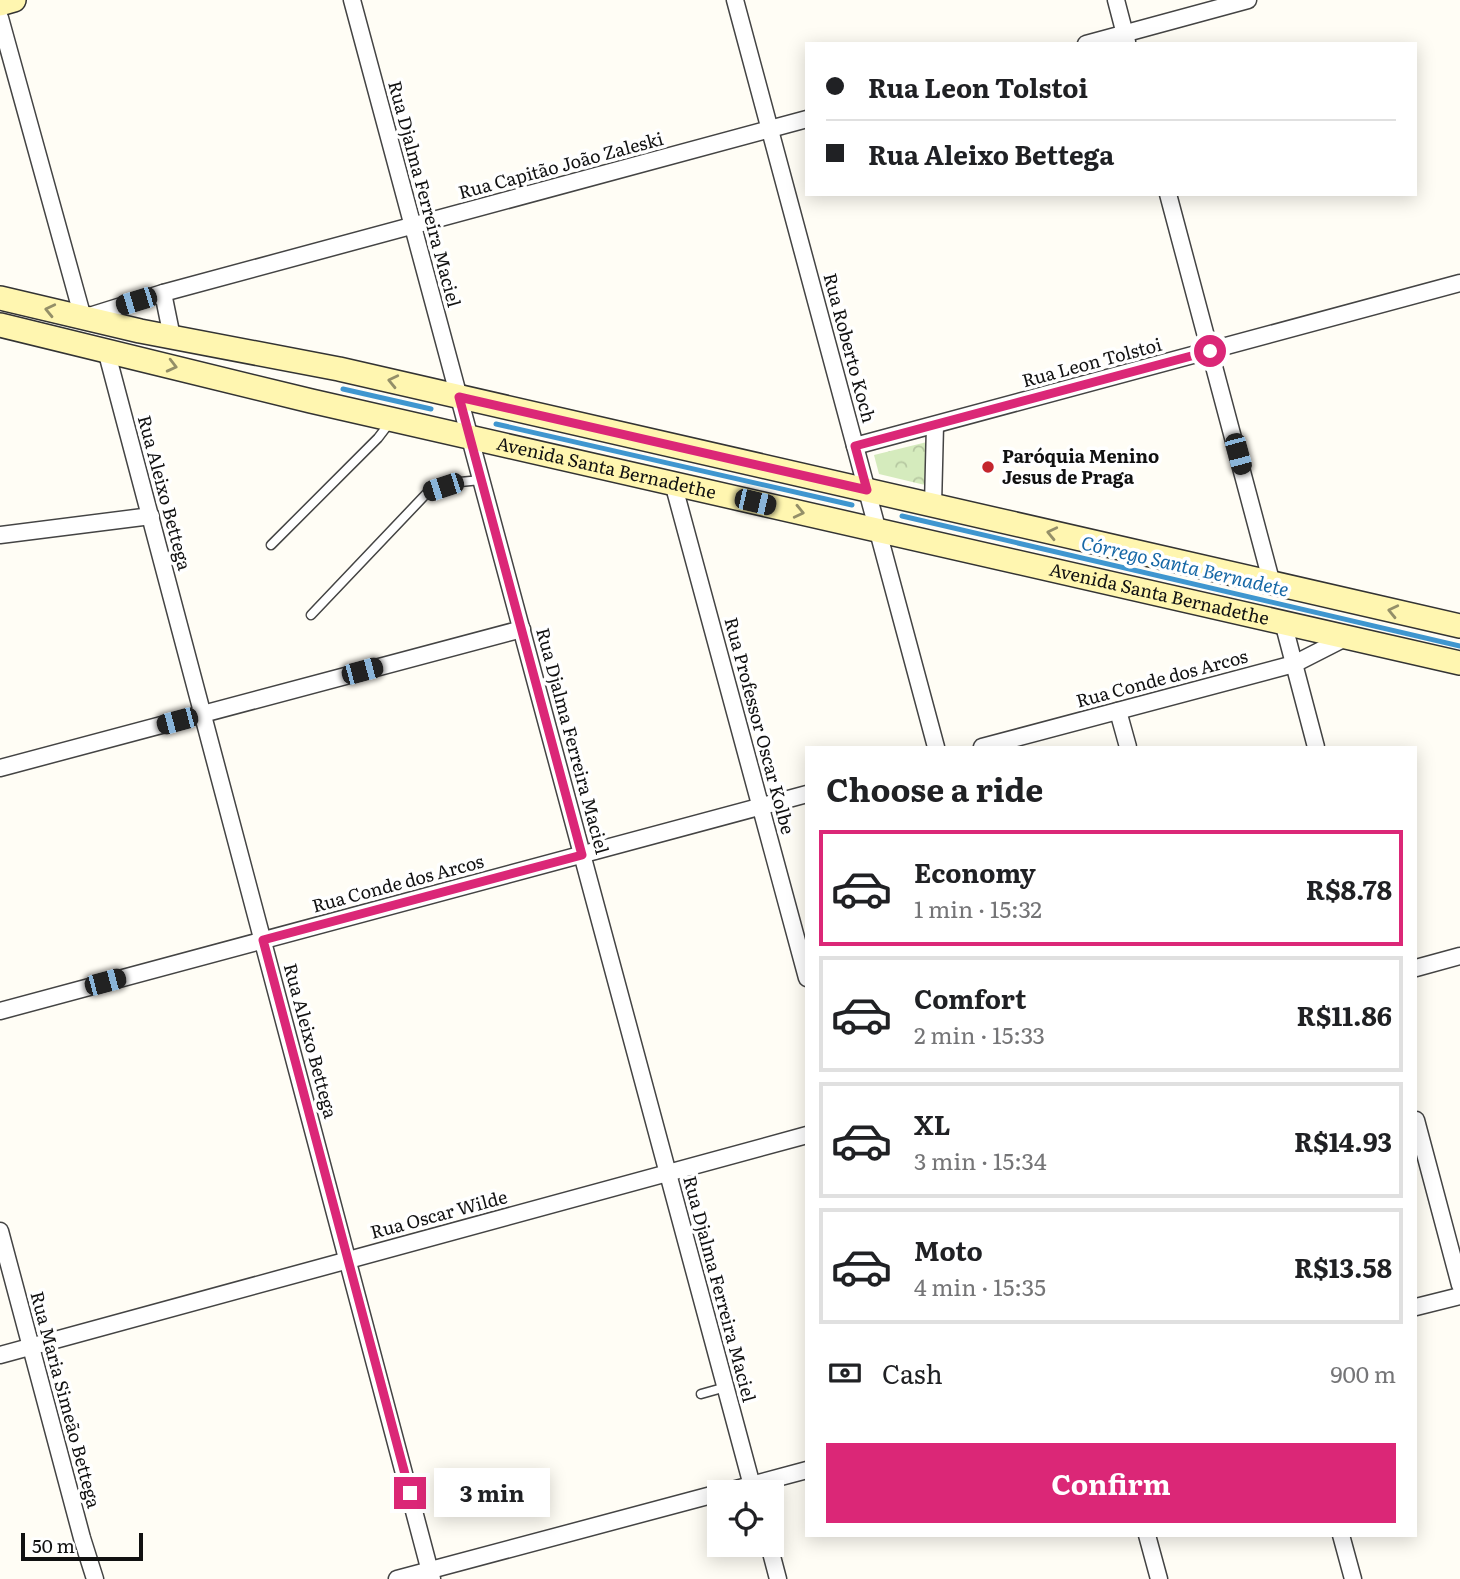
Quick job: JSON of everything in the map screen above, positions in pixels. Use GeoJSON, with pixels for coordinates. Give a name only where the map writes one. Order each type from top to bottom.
{"type":"FeatureCollection","features":[{"type":"Feature","properties":{"kind":"main road"},"geometry":{"type":"LineString","coordinates":[[0,4],[14,0]]}},
{"type":"Feature","properties":{"kind":"main road","name":"Avenida Santa Bernadethe"},"geometry":{"type":"LineString","coordinates":[[0,299],[172,337],[331,367],[1272,584],[1455,623]]}},
{"type":"Feature","properties":{"kind":"main road","name":"Avenida Santa Bernadethe"},"geometry":{"type":"LineString","coordinates":[[0,325],[470,437],[1460,663]]}},
{"type":"Feature","properties":{"kind":"street","name":"Rua Djalma Ferreira Maciel"},"geometry":{"type":"LineString","coordinates":[[352,0],[751,1480]]}},
{"type":"Feature","properties":{"kind":"street","name":"Rua Roberto Koch"},"geometry":{"type":"LineString","coordinates":[[735,0],[936,746]]}},
{"type":"Feature","properties":{"kind":"street"},"geometry":{"type":"LineString","coordinates":[[1116,0],[1127,38]]}},
{"type":"Feature","properties":{"kind":"street"},"geometry":{"type":"LineString","coordinates":[[1100,42],[1127,38],[1248,0]]}},
{"type":"Feature","properties":{"kind":"street"},"geometry":{"type":"LineString","coordinates":[[0,18],[83,318]]}},
{"type":"Feature","properties":{"kind":"street","name":"Rua Capitão João Zaleski"},"geometry":{"type":"LineString","coordinates":[[83,318],[163,293],[805,120]]}},
{"type":"Feature","properties":{"kind":"street"},"geometry":{"type":"LineString","coordinates":[[1169,196],[1272,584]]}},
{"type":"Feature","properties":{"kind":"street","name":"Rua Leon Tolstoi"},"geometry":{"type":"LineString","coordinates":[[855,446],[1460,283]]}},
{"type":"Feature","properties":{"kind":"street"},"geometry":{"type":"LineString","coordinates":[[163,293],[172,337]]}},
{"type":"Feature","properties":{"kind":"street","name":"Rua Aleixo Bettega"},"geometry":{"type":"LineString","coordinates":[[106,350],[431,1575]]}},
{"type":"Feature","properties":{"kind":"street"},"geometry":{"type":"LineString","coordinates":[[933,505],[935,425]]}},
{"type":"Feature","properties":{"kind":"street","name":"Rua Professor Oscar Kolbe"},"geometry":{"type":"LineString","coordinates":[[673,483],[805,971]]}},
{"type":"Feature","properties":{"kind":"street"},"geometry":{"type":"LineString","coordinates":[[0,535],[151,516]]}},
{"type":"Feature","properties":{"kind":"street"},"geometry":{"type":"LineString","coordinates":[[1283,622],[1316,746]]}},
{"type":"Feature","properties":{"kind":"street"},"geometry":{"type":"LineString","coordinates":[[0,768],[522,629]]}},
{"type":"Feature","properties":{"kind":"street","name":"Rua Conde dos Arcos"},"geometry":{"type":"LineString","coordinates":[[986,746],[1294,664],[1347,637]]}},
{"type":"Feature","properties":{"kind":"street"},"geometry":{"type":"LineString","coordinates":[[1118,711],[1128,746]]}},
{"type":"Feature","properties":{"kind":"street","name":"Rua Conde dos Arcos"},"geometry":{"type":"LineString","coordinates":[[0,1011],[805,795]]}},
{"type":"Feature","properties":{"kind":"street"},"geometry":{"type":"LineString","coordinates":[[1417,968],[1460,956]]}},
{"type":"Feature","properties":{"kind":"street"},"geometry":{"type":"LineString","coordinates":[[1417,1124],[1460,1285]]}},
{"type":"Feature","properties":{"kind":"street","name":"Rua Oscar Wilde"},"geometry":{"type":"LineString","coordinates":[[0,1355],[805,1136]]}},
{"type":"Feature","properties":{"kind":"street","name":"Rua Maria Simeão Bettega"},"geometry":{"type":"LineString","coordinates":[[0,1231],[95,1579]]}},
{"type":"Feature","properties":{"kind":"street"},"geometry":{"type":"LineString","coordinates":[[1417,1307],[1460,1296]]}},
{"type":"Feature","properties":{"kind":"street"},"geometry":{"type":"LineString","coordinates":[[779,1480],[805,1471]]}},
{"type":"Feature","properties":{"kind":"street"},"geometry":{"type":"LineString","coordinates":[[397,1579],[431,1575],[707,1497]]}},
{"type":"Feature","properties":{"kind":"street"},"geometry":{"type":"LineString","coordinates":[[1148,1537],[1159,1579]]}},
{"type":"Feature","properties":{"kind":"street"},"geometry":{"type":"LineString","coordinates":[[1342,1537],[1353,1579]]}},
{"type":"Feature","properties":{"kind":"street"},"geometry":{"type":"LineString","coordinates":[[772,1557],[778,1579]]}},
{"type":"Feature","properties":{"kind":"lane"},"geometry":{"type":"LineString","coordinates":[[271,545],[378,438],[393,419]]}},
{"type":"Feature","properties":{"kind":"lane"},"geometry":{"type":"LineString","coordinates":[[312,615],[427,493],[460,482],[481,480]]}},
{"type":"Feature","properties":{"kind":"lane"},"geometry":{"type":"LineString","coordinates":[[701,1394],[726,1387]]}},
{"type":"Feature","properties":{"kind":"green space"},"geometry":{"type":"Polygon","coordinates":[[[927,442],[925,485],[879,474],[874,455],[927,442]]]}},
{"type":"Feature","properties":{"kind":"waterway","name":"Córrego Santa Bernadete"},"geometry":{"type":"LineString","coordinates":[[343,389],[431,409]]}},
{"type":"Feature","properties":{"kind":"waterway","name":"Córrego Santa Bernadete"},"geometry":{"type":"LineString","coordinates":[[496,424],[852,505]]}},
{"type":"Feature","properties":{"kind":"waterway","name":"Córrego Santa Bernadete"},"geometry":{"type":"LineString","coordinates":[[902,516],[1460,646]]}},
{"type":"Feature","properties":{"kind":"place","name":"Paróquia Menino Jesus de Praga"},"geometry":{"type":"Point","coordinates":[988,467]}},
{"type":"Feature","properties":{"kind":"route"},"geometry":{"type":"LineString","coordinates":[[410,1493],[263,940],[582,855],[459,397],[867,490],[855,446],[1210,351]]}}]}
